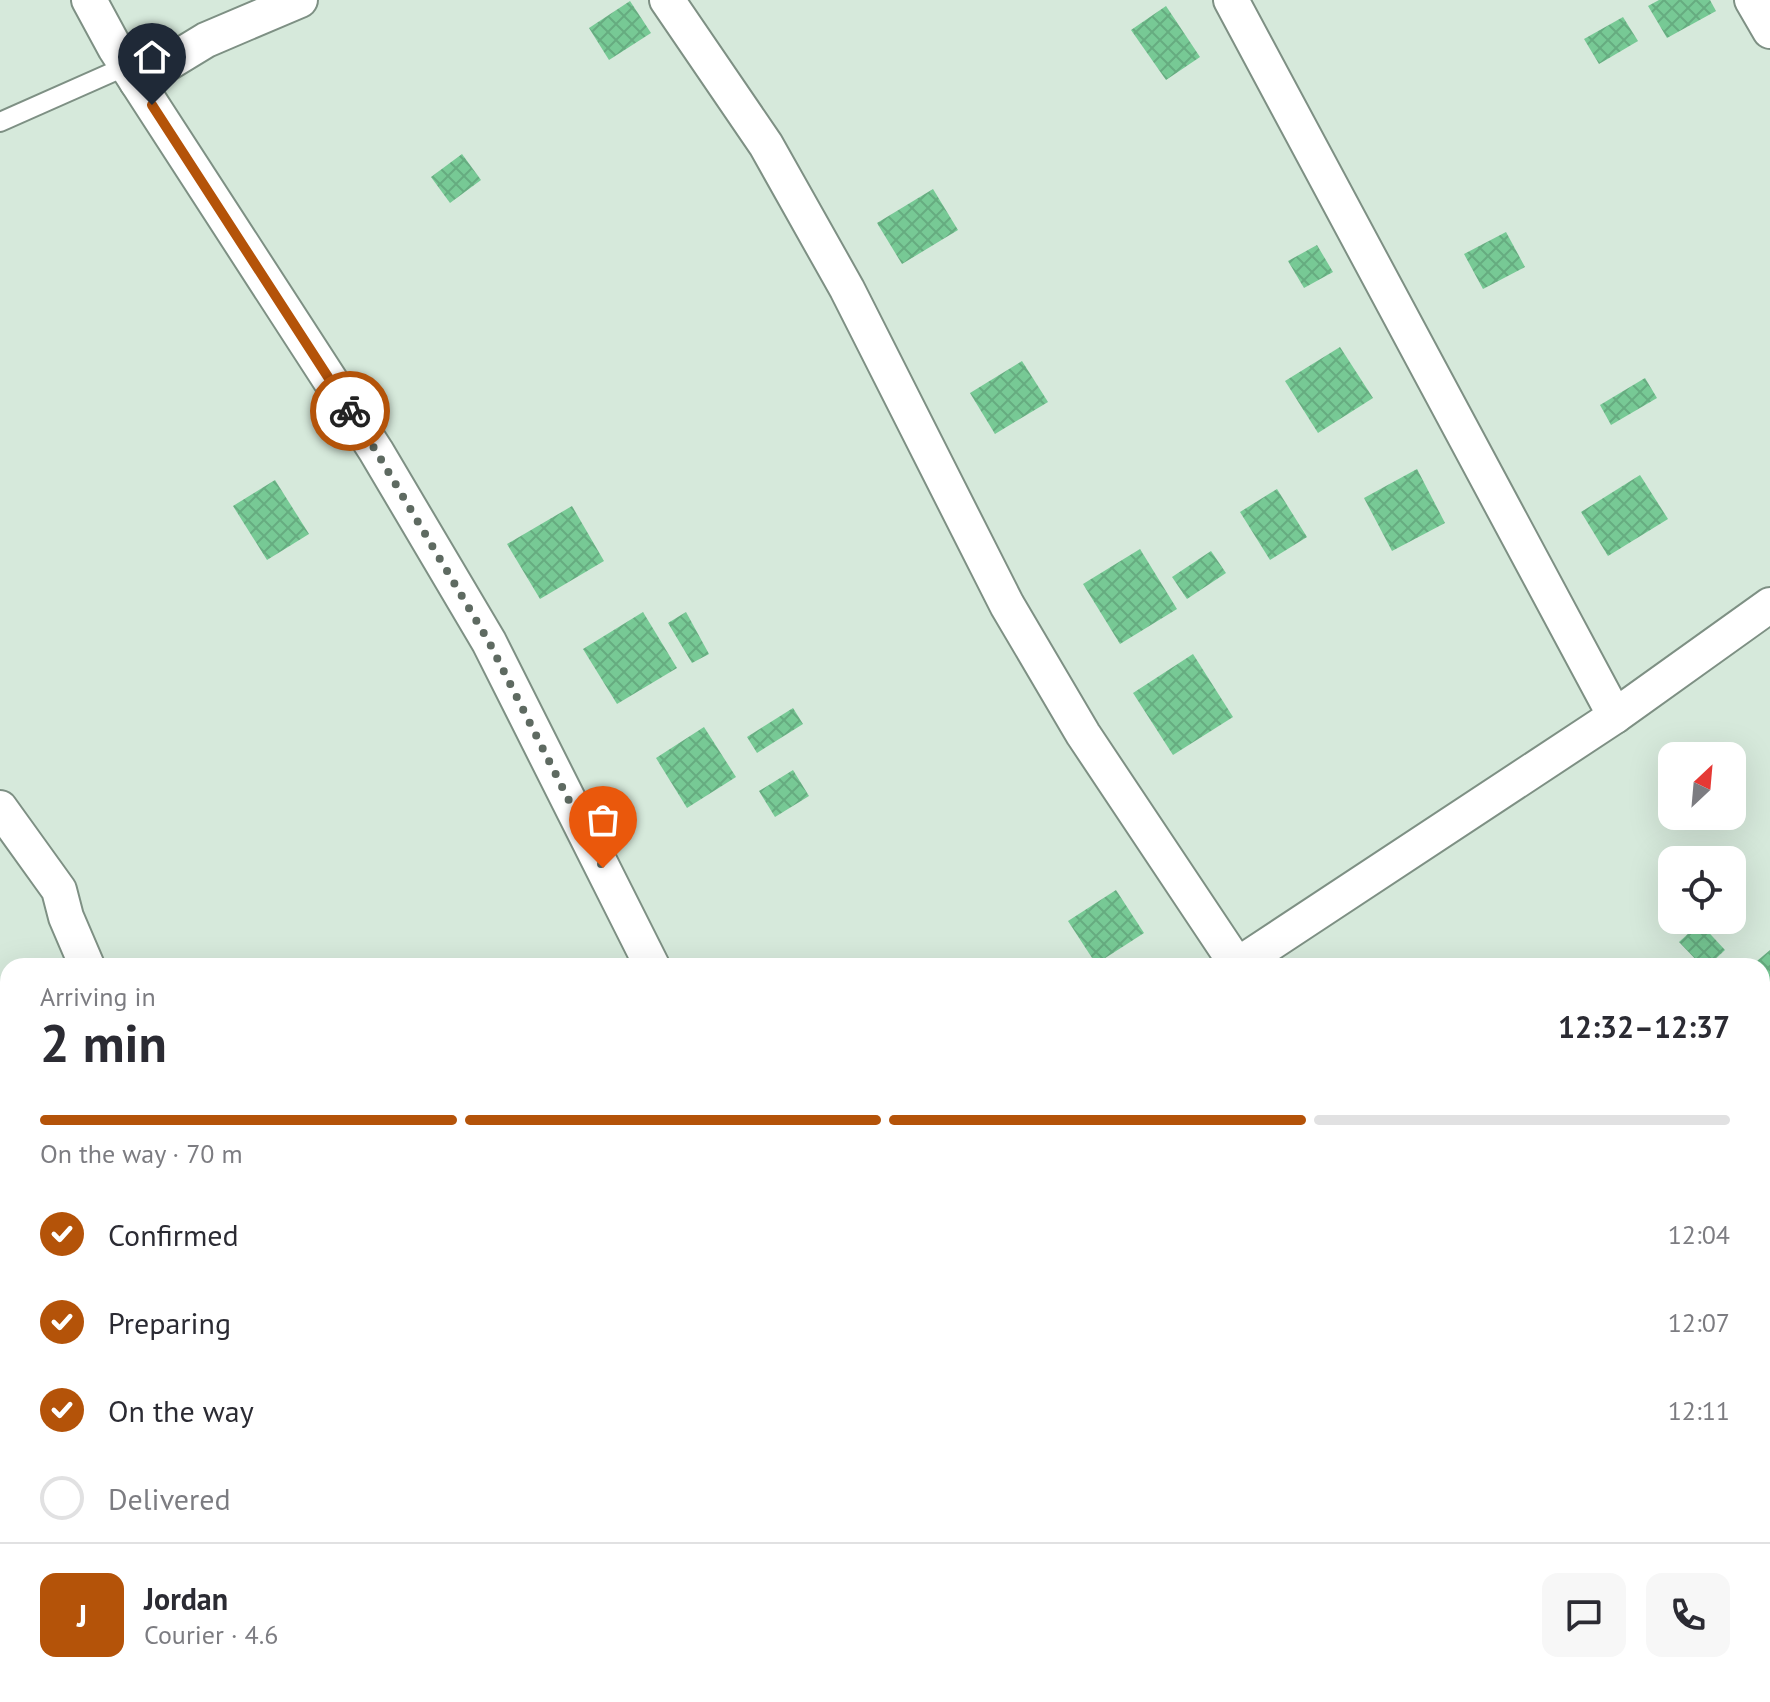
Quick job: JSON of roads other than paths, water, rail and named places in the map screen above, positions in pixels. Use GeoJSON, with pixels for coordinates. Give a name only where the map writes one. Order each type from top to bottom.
{"type":"FeatureCollection","features":[{"type":"Feature","properties":{"kind":"street"},"geometry":{"type":"LineString","coordinates":[[89,0],[115,48],[135,72],[376,451],[489,642],[648,958]]}},
{"type":"Feature","properties":{"kind":"street"},"geometry":{"type":"LineString","coordinates":[[135,72],[300,0]]}},
{"type":"Feature","properties":{"kind":"street"},"geometry":{"type":"LineString","coordinates":[[667,0],[766,145],[847,289],[1007,605],[1075,721],[1232,958]]}},
{"type":"Feature","properties":{"kind":"street"},"geometry":{"type":"LineString","coordinates":[[1231,0],[1615,716]]}},
{"type":"Feature","properties":{"kind":"street"},"geometry":{"type":"LineString","coordinates":[[1752,0],[1770,31]]}},
{"type":"Feature","properties":{"kind":"street"},"geometry":{"type":"LineString","coordinates":[[1249,958],[1615,716],[1770,605]]}},
{"type":"Feature","properties":{"kind":"street"},"geometry":{"type":"LineString","coordinates":[[0,808],[59,890],[66,917],[84,958]]}},
{"type":"Feature","properties":{"kind":"lane"},"geometry":{"type":"LineString","coordinates":[[0,122],[135,72]]}}]}
